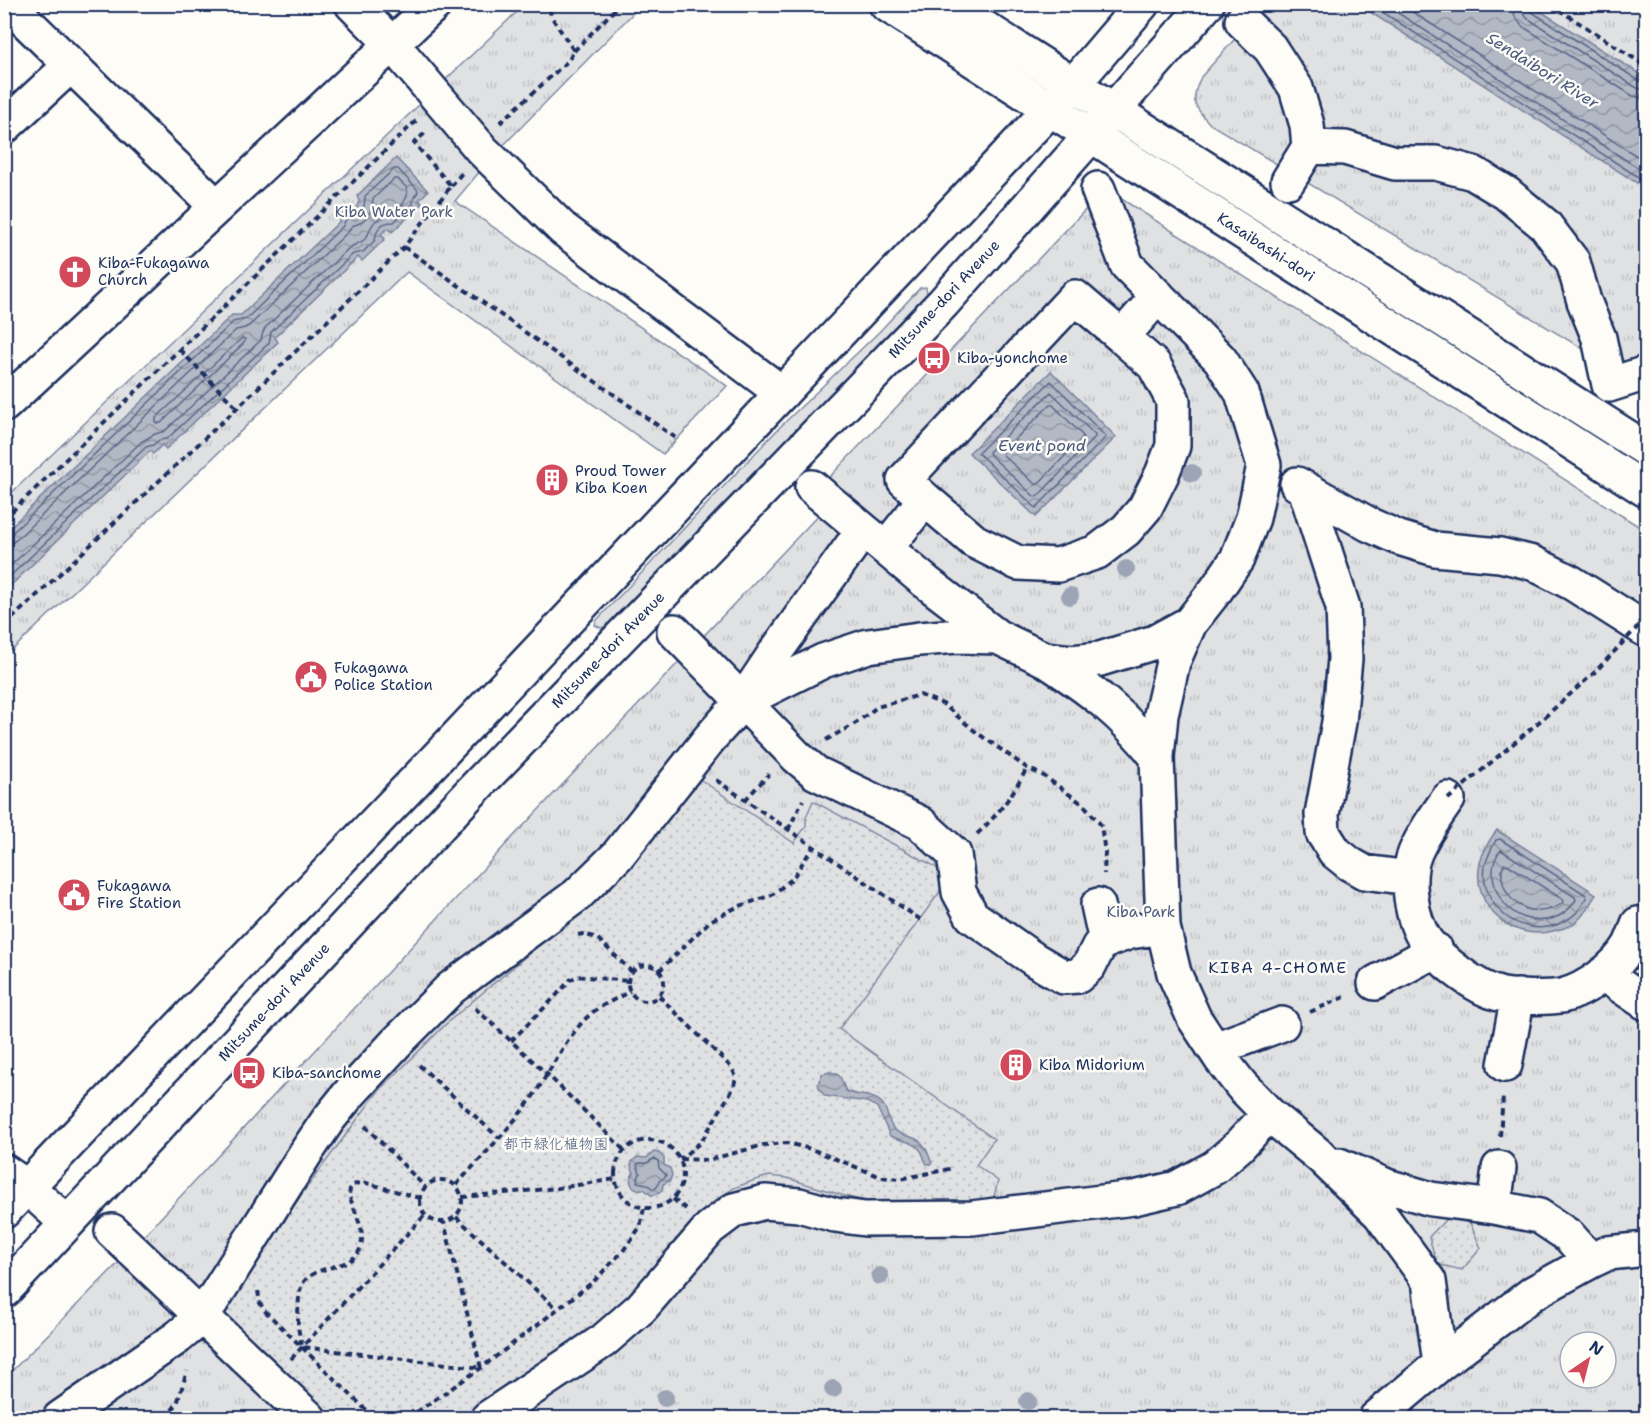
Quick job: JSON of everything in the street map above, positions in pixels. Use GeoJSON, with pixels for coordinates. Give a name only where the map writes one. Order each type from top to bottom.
{"type":"FeatureCollection","features":[{"type":"Feature","properties":{"kind":"street"},"geometry":{"type":"LineString","coordinates":[[8,4],[217,207]]}},
{"type":"Feature","properties":{"kind":"street"},"geometry":{"type":"LineString","coordinates":[[352,4],[393,45],[477,144],[563,229],[783,393]]}},
{"type":"Feature","properties":{"kind":"street"},"geometry":{"type":"LineString","coordinates":[[4,405],[435,4]]}},
{"type":"Feature","properties":{"kind":"street","name":"Kasaibashi-dori"},"geometry":{"type":"LineString","coordinates":[[886,4],[1647,490]]}},
{"type":"Feature","properties":{"kind":"street"},"geometry":{"type":"LineString","coordinates":[[946,4],[1647,449]]}},
{"type":"Feature","properties":{"kind":"street"},"geometry":{"type":"LineString","coordinates":[[4,1211],[16,1179],[444,751],[1073,85],[1142,4]]}},
{"type":"Feature","properties":{"kind":"street","name":"Mitsume-dori Avenue"},"geometry":{"type":"LineString","coordinates":[[4,1291],[470,793],[944,303],[1207,4]]}},
{"type":"Feature","properties":{"kind":"street"},"geometry":{"type":"LineString","coordinates":[[1242,21],[1270,48],[1296,88],[1307,125],[1309,147],[1288,181]]}},
{"type":"Feature","properties":{"kind":"street"},"geometry":{"type":"LineString","coordinates":[[4,127],[71,65]]}},
{"type":"Feature","properties":{"kind":"street"},"geometry":{"type":"LineString","coordinates":[[1309,147],[1345,148],[1395,163],[1436,163],[1473,173],[1506,193],[1545,225],[1574,262],[1584,302],[1599,338],[1609,385],[1647,373]]}},
{"type":"Feature","properties":{"kind":"street"},"geometry":{"type":"LineString","coordinates":[[1098,189],[1126,265],[1220,359],[1242,393],[1264,465],[1253,518],[1237,559],[1190,622],[1173,662],[1161,715],[1157,757],[1163,927],[1174,973],[1194,1018],[1241,1085],[1269,1114],[1321,1157],[1380,1214],[1429,1281],[1440,1364]]}},
{"type":"Feature","properties":{"kind":"street"},"geometry":{"type":"LineString","coordinates":[[1122,337],[1158,296]]}},
{"type":"Feature","properties":{"kind":"street"},"geometry":{"type":"LineString","coordinates":[[1075,297],[1122,337],[1155,365],[1173,400],[1173,446],[1145,508],[1126,530],[1097,552],[1058,565],[1018,562],[974,541],[904,480],[1075,297]]}},
{"type":"Feature","properties":{"kind":"street"},"geometry":{"type":"LineString","coordinates":[[1264,465],[1370,525],[1399,538],[1435,549],[1500,555],[1533,563],[1572,583],[1647,630]]}},
{"type":"Feature","properties":{"kind":"street"},"geometry":{"type":"LineString","coordinates":[[812,487],[926,582],[998,637],[1044,659],[1096,694],[1142,738],[1157,757]]}},
{"type":"Feature","properties":{"kind":"street"},"geometry":{"type":"LineString","coordinates":[[1305,489],[1343,607],[1345,659],[1339,722],[1322,814],[1323,833],[1335,852],[1364,872],[1410,878]]}},
{"type":"Feature","properties":{"kind":"street"},"geometry":{"type":"LineString","coordinates":[[60,1419],[178,1337],[202,1317],[307,1151],[349,1094],[451,988],[577,895],[617,856],[710,738],[743,701],[777,650],[874,539],[925,499]]}},
{"type":"Feature","properties":{"kind":"street"},"geometry":{"type":"LineString","coordinates":[[1044,659],[1072,662],[1100,659],[1155,642],[1190,622]]}},
{"type":"Feature","properties":{"kind":"street"},"geometry":{"type":"LineString","coordinates":[[674,631],[797,757],[816,772],[920,823],[954,854],[959,892],[972,916],[1035,960],[1064,977],[1078,976],[1089,966],[1099,946],[1108,940],[1130,932],[1163,927]]}},
{"type":"Feature","properties":{"kind":"street"},"geometry":{"type":"LineString","coordinates":[[743,701],[823,661],[868,646],[958,636],[998,637]]}},
{"type":"Feature","properties":{"kind":"street"},"geometry":{"type":"LineString","coordinates":[[1448,799],[1414,854],[1409,884],[1414,913],[1425,940],[1452,967],[1472,981],[1498,994],[1537,999],[1564,995],[1593,982],[1612,968],[1629,946],[1638,924]]}},
{"type":"Feature","properties":{"kind":"street"},"geometry":{"type":"LineString","coordinates":[[1098,905],[1108,940]]}},
{"type":"Feature","properties":{"kind":"street"},"geometry":{"type":"LineString","coordinates":[[1376,983],[1436,950]]}},
{"type":"Feature","properties":{"kind":"street"},"geometry":{"type":"LineString","coordinates":[[1603,974],[1647,1003]]}},
{"type":"Feature","properties":{"kind":"street"},"geometry":{"type":"LineString","coordinates":[[1505,1065],[1518,996]]}},
{"type":"Feature","properties":{"kind":"street"},"geometry":{"type":"LineString","coordinates":[[1215,1049],[1282,1024]]}},
{"type":"Feature","properties":{"kind":"street"},"geometry":{"type":"LineString","coordinates":[[488,1419],[603,1341],[641,1308],[710,1228],[734,1210],[765,1202],[799,1205],[835,1215],[865,1219],[972,1218],[1134,1198],[1177,1188],[1215,1167],[1239,1146],[1269,1114]]}},
{"type":"Feature","properties":{"kind":"street"},"geometry":{"type":"LineString","coordinates":[[1321,1157],[1388,1186],[1431,1199],[1494,1207],[1539,1216],[1569,1236],[1591,1260]]}},
{"type":"Feature","properties":{"kind":"street"},"geometry":{"type":"LineString","coordinates":[[1494,1207],[1499,1168]]}},
{"type":"Feature","properties":{"kind":"street"},"geometry":{"type":"LineString","coordinates":[[16,1179],[68,1223]]}},
{"type":"Feature","properties":{"kind":"street"},"geometry":{"type":"LineString","coordinates":[[112,1231],[309,1419]]}},
{"type":"Feature","properties":{"kind":"street"},"geometry":{"type":"LineString","coordinates":[[1376,1419],[1440,1364],[1533,1293],[1591,1260],[1608,1253],[1647,1250]]}},
{"type":"Feature","properties":{"kind":"path"},"geometry":{"type":"LineString","coordinates":[[549,4],[551,16],[574,51]]}},
{"type":"Feature","properties":{"kind":"path"},"geometry":{"type":"LineString","coordinates":[[477,144],[570,60],[574,51],[620,4]]}},
{"type":"Feature","properties":{"kind":"path"},"geometry":{"type":"LineString","coordinates":[[1550,4],[1647,66]]}},
{"type":"Feature","properties":{"kind":"path"},"geometry":{"type":"LineString","coordinates":[[4,626],[237,408],[404,247],[451,186],[414,143],[444,105]]}},
{"type":"Feature","properties":{"kind":"path"},"geometry":{"type":"LineString","coordinates":[[4,519],[180,350],[444,105]]}},
{"type":"Feature","properties":{"kind":"path"},"geometry":{"type":"LineString","coordinates":[[404,247],[677,440]]}},
{"type":"Feature","properties":{"kind":"path"},"geometry":{"type":"LineString","coordinates":[[180,350],[237,408]]}},
{"type":"Feature","properties":{"kind":"path"},"geometry":{"type":"LineString","coordinates":[[1448,799],[1594,673],[1647,618]]}},
{"type":"Feature","properties":{"kind":"path"},"geometry":{"type":"LineString","coordinates":[[797,757],[856,723],[877,707],[920,695],[943,704],[976,732],[1084,805],[1101,825],[1105,854],[1103,885],[1098,905]]}},
{"type":"Feature","properties":{"kind":"path"},"geometry":{"type":"LineString","coordinates":[[691,763],[924,922]]}},
{"type":"Feature","properties":{"kind":"path"},"geometry":{"type":"LineString","coordinates":[[954,854],[992,821],[1018,786],[1027,768]]}},
{"type":"Feature","properties":{"kind":"path"},"geometry":{"type":"LineString","coordinates":[[659,971],[710,921],[737,907],[772,895],[792,879],[813,847]]}},
{"type":"Feature","properties":{"kind":"path"},"geometry":{"type":"LineString","coordinates":[[576,936],[583,934],[597,938],[632,972]]}},
{"type":"Feature","properties":{"kind":"path"},"geometry":{"type":"LineString","coordinates":[[645,966],[659,971],[664,983],[659,996],[647,1002],[634,997],[628,981],[632,972],[638,967],[645,966]]}},
{"type":"Feature","properties":{"kind":"path"},"geometry":{"type":"LineString","coordinates":[[511,1041],[570,980],[577,976],[628,981]]}},
{"type":"Feature","properties":{"kind":"path"},"geometry":{"type":"LineString","coordinates":[[1282,1024],[1376,983]]}},
{"type":"Feature","properties":{"kind":"path"},"geometry":{"type":"LineString","coordinates":[[456,1185],[528,1103],[573,1033],[594,1012],[630,991]]}},
{"type":"Feature","properties":{"kind":"path"},"geometry":{"type":"LineString","coordinates":[[659,996],[732,1068],[736,1077],[734,1087],[701,1142],[680,1159]]}},
{"type":"Feature","properties":{"kind":"path"},"geometry":{"type":"LineString","coordinates":[[474,1007],[548,1074],[624,1150]]}},
{"type":"Feature","properties":{"kind":"path"},"geometry":{"type":"LineString","coordinates":[[416,1063],[499,1138]]}},
{"type":"Feature","properties":{"kind":"path"},"geometry":{"type":"LineString","coordinates":[[1499,1168],[1505,1065]]}},
{"type":"Feature","properties":{"kind":"path"},"geometry":{"type":"LineString","coordinates":[[363,1124],[426,1187]]}},
{"type":"Feature","properties":{"kind":"path"},"geometry":{"type":"LineString","coordinates":[[655,1140],[665,1143],[680,1159],[684,1170],[680,1191],[664,1205],[644,1208],[631,1202],[621,1193],[615,1169],[624,1150],[633,1143],[655,1140]]}},
{"type":"Feature","properties":{"kind":"path"},"geometry":{"type":"LineString","coordinates":[[680,1159],[708,1160],[764,1145],[788,1143],[811,1149],[881,1177],[900,1179],[954,1168]]}},
{"type":"Feature","properties":{"kind":"path"},"geometry":{"type":"LineString","coordinates":[[462,1197],[558,1188],[616,1179]]}},
{"type":"Feature","properties":{"kind":"path"},"geometry":{"type":"LineString","coordinates":[[444,1180],[456,1185],[463,1204],[456,1217],[444,1222],[430,1220],[420,1204],[420,1198],[426,1187],[431,1182],[444,1180]]}},
{"type":"Feature","properties":{"kind":"path"},"geometry":{"type":"LineString","coordinates":[[302,1347],[298,1325],[301,1287],[304,1281],[322,1270],[347,1263],[357,1256],[361,1249],[362,1234],[349,1195],[353,1185],[363,1182],[420,1198]]}},
{"type":"Feature","properties":{"kind":"path"},"geometry":{"type":"LineString","coordinates":[[408,1419],[481,1368],[593,1282],[623,1251],[640,1227],[644,1208]]}},
{"type":"Feature","properties":{"kind":"path"},"geometry":{"type":"LineString","coordinates":[[271,1382],[425,1215]]}},
{"type":"Feature","properties":{"kind":"path"},"geometry":{"type":"LineString","coordinates":[[456,1217],[557,1309]]}},
{"type":"Feature","properties":{"kind":"path"},"geometry":{"type":"LineString","coordinates":[[444,1222],[481,1368]]}},
{"type":"Feature","properties":{"kind":"path"},"geometry":{"type":"LineString","coordinates":[[258,1288],[260,1303],[264,1310],[364,1408],[381,1419]]}},
{"type":"Feature","properties":{"kind":"path"},"geometry":{"type":"LineString","coordinates":[[302,1347],[481,1368]]}},
{"type":"Feature","properties":{"kind":"green space","name":"Kiba Water Park"},"geometry":{"type":"Polygon","coordinates":[[[524,5],[641,5],[491,158],[455,201],[727,386],[663,454],[407,272],[5,657],[5,499],[524,5]]]}},
{"type":"Feature","properties":{"kind":"green space"},"geometry":{"type":"Polygon","coordinates":[[[1265,5],[1633,5],[1646,13],[1646,387],[1210,124],[1195,102],[1195,92],[1201,77],[1265,5]]]}},
{"type":"Feature","properties":{"kind":"green space","name":"Kiba Park"},"geometry":{"type":"Polygon","coordinates":[[[1113,196],[1120,198],[1646,531],[1646,1418],[5,1418],[4,1379],[130,1251],[510,840],[826,507],[816,491],[1091,204],[1113,196]]]}},
{"type":"Feature","properties":{"kind":"green space"},"geometry":{"type":"Polygon","coordinates":[[[926,287],[927,294],[607,626],[601,628],[595,625],[596,621],[780,427],[879,332],[920,288],[926,287]]]}},
{"type":"Feature","properties":{"kind":"green space","name":"都市緑化植物園"},"geometry":{"type":"Polygon","coordinates":[[[695,776],[794,843],[806,826],[806,817],[813,801],[936,867],[940,874],[942,889],[839,1029],[994,1139],[976,1165],[998,1181],[992,1204],[884,1205],[848,1197],[787,1178],[769,1176],[755,1180],[734,1188],[716,1200],[687,1243],[598,1327],[461,1418],[322,1418],[221,1319],[301,1195],[377,1093],[448,1022],[569,920],[695,776]]]}},
{"type":"Feature","properties":{"kind":"green space"},"geometry":{"type":"Polygon","coordinates":[[[1447,1218],[1470,1223],[1481,1248],[1462,1270],[1437,1264],[1429,1237],[1447,1218]]]}},
{"type":"Feature","properties":{"kind":"water","name":"Sendaibori River"},"geometry":{"type":"Polygon","coordinates":[[[1359,5],[1531,5],[1646,78],[1646,189],[1359,5]]]}},
{"type":"Feature","properties":{"kind":"water"},"geometry":{"type":"Polygon","coordinates":[[[396,158],[428,191],[419,200],[422,204],[392,232],[388,228],[381,234],[385,239],[362,261],[358,257],[275,337],[278,342],[166,449],[162,445],[153,454],[150,451],[5,591],[5,532],[232,315],[241,315],[340,221],[336,216],[342,210],[348,212],[356,209],[359,201],[357,196],[396,158]]]}},
{"type":"Feature","properties":{"kind":"water","name":"Event pond"},"geometry":{"type":"Polygon","coordinates":[[[1051,371],[1116,437],[1036,517],[969,453],[1051,371]]]}},
{"type":"Feature","properties":{"kind":"water"},"geometry":{"type":"Polygon","coordinates":[[[1497,830],[1596,894],[1579,919],[1557,930],[1541,933],[1526,932],[1499,919],[1489,908],[1482,894],[1479,879],[1483,854],[1497,830]]]}},
{"type":"Feature","properties":{"kind":"water"},"geometry":{"type":"Polygon","coordinates":[[[830,1072],[840,1076],[846,1091],[870,1097],[882,1103],[893,1128],[898,1133],[921,1142],[932,1164],[927,1164],[915,1145],[890,1136],[877,1107],[867,1102],[825,1096],[818,1084],[822,1074],[830,1072]]]}},
{"type":"Feature","properties":{"kind":"water"},"geometry":{"type":"Polygon","coordinates":[[[654,1152],[664,1158],[664,1165],[670,1168],[672,1175],[670,1181],[663,1184],[660,1193],[651,1195],[644,1189],[637,1189],[632,1185],[631,1180],[634,1173],[631,1166],[637,1157],[646,1158],[654,1152]]]}},
{"type":"Feature","properties":{"kind":"place","name":"Kiba-Fukagawa Church"},"geometry":{"type":"Point","coordinates":[75,272]}},
{"type":"Feature","properties":{"kind":"place","name":"Kiba-yonchome"},"geometry":{"type":"Point","coordinates":[934,358]}},
{"type":"Feature","properties":{"kind":"place","name":"Proud Tower Kiba Koen"},"geometry":{"type":"Point","coordinates":[552,480]}},
{"type":"Feature","properties":{"kind":"place","name":"Fukagawa Police Station"},"geometry":{"type":"Point","coordinates":[311,677]}},
{"type":"Feature","properties":{"kind":"place","name":"Fukagawa Fire Station"},"geometry":{"type":"Point","coordinates":[74,895]}},
{"type":"Feature","properties":{"kind":"place","name":"Kiba Midorium"},"geometry":{"type":"Point","coordinates":[1016,1065]}},
{"type":"Feature","properties":{"kind":"place","name":"Kiba-sanchome"},"geometry":{"type":"Point","coordinates":[249,1073]}},
{"type":"Feature","properties":{"kind":"district","name":"KIBA 4-CHOME"},"geometry":{"type":"Point","coordinates":[1278,967]}}]}
